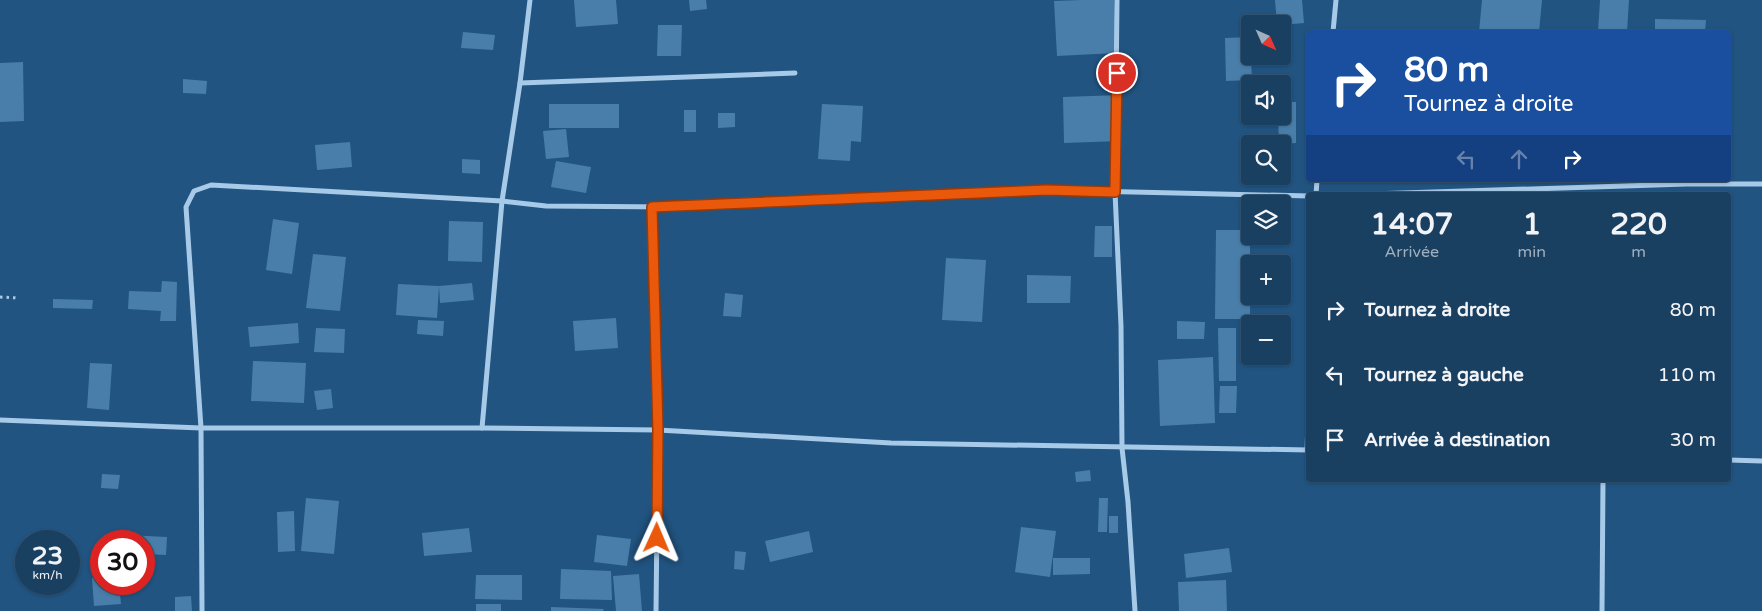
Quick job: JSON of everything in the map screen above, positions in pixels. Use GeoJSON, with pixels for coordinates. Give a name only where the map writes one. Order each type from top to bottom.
{"type":"FeatureCollection","features":[{"type":"Feature","properties":{"kind":"street"},"geometry":{"type":"LineString","coordinates":[[482,428],[502,201],[520,83],[530,0]]}},
{"type":"Feature","properties":{"kind":"street"},"geometry":{"type":"LineString","coordinates":[[1118,0],[1115,192],[1121,326],[1122,448],[1128,502],[1135,611]]}},
{"type":"Feature","properties":{"kind":"street"},"geometry":{"type":"LineString","coordinates":[[1333,30],[1336,0]]}},
{"type":"Feature","properties":{"kind":"street"},"geometry":{"type":"LineString","coordinates":[[520,83],[795,74]]}},
{"type":"Feature","properties":{"kind":"street"},"geometry":{"type":"LineString","coordinates":[[1431,192],[1676,184],[1762,184]]}},
{"type":"Feature","properties":{"kind":"street"},"geometry":{"type":"LineString","coordinates":[[202,611],[201,428],[186,207],[194,191],[211,185],[502,201],[546,206],[652,207],[1047,190],[1306,196]]}},
{"type":"Feature","properties":{"kind":"street"},"geometry":{"type":"LineString","coordinates":[[652,207],[658,430],[656,611]]}},
{"type":"Feature","properties":{"kind":"street"},"geometry":{"type":"LineString","coordinates":[[0,420],[201,428],[658,430],[892,443],[1306,450]]}},
{"type":"Feature","properties":{"kind":"street"},"geometry":{"type":"LineString","coordinates":[[1731,460],[1762,461]]}},
{"type":"Feature","properties":{"kind":"street"},"geometry":{"type":"LineString","coordinates":[[1602,611],[1603,482]]}},
{"type":"Feature","properties":{"kind":"path"},"geometry":{"type":"LineString","coordinates":[[0,297],[18,298]]}},
{"type":"Feature","properties":{"kind":"building"},"geometry":{"type":"Polygon","coordinates":[[[574,0],[616,0],[618,24],[576,27],[574,0]]]}},
{"type":"Feature","properties":{"kind":"building"},"geometry":{"type":"Polygon","coordinates":[[[689,0],[706,0],[707,9],[690,11],[689,0]]]}},
{"type":"Feature","properties":{"kind":"building"},"geometry":{"type":"Polygon","coordinates":[[[1114,0],[1116,53],[1057,56],[1054,1],[1114,0]]]}},
{"type":"Feature","properties":{"kind":"building"},"geometry":{"type":"Polygon","coordinates":[[[1275,0],[1302,0],[1304,23],[1291,24],[1291,15],[1276,15],[1275,0]]]}},
{"type":"Feature","properties":{"kind":"building"},"geometry":{"type":"Polygon","coordinates":[[[1482,0],[1542,0],[1539,30],[1479,30],[1482,0]]]}},
{"type":"Feature","properties":{"kind":"building"},"geometry":{"type":"Polygon","coordinates":[[[1600,0],[1629,0],[1627,30],[1598,30],[1600,0]]]}},
{"type":"Feature","properties":{"kind":"building"},"geometry":{"type":"Polygon","coordinates":[[[1655,19],[1706,20],[1705,30],[1655,30],[1655,19]]]}},
{"type":"Feature","properties":{"kind":"building"},"geometry":{"type":"Polygon","coordinates":[[[658,25],[682,25],[681,56],[657,56],[658,25]]]}},
{"type":"Feature","properties":{"kind":"building"},"geometry":{"type":"Polygon","coordinates":[[[463,32],[495,35],[493,50],[461,48],[463,32]]]}},
{"type":"Feature","properties":{"kind":"building"},"geometry":{"type":"Polygon","coordinates":[[[1241,37],[1241,65],[1251,65],[1252,75],[1241,75],[1241,80],[1226,81],[1225,38],[1241,37]]]}},
{"type":"Feature","properties":{"kind":"building"},"geometry":{"type":"Polygon","coordinates":[[[23,62],[24,121],[0,122],[0,63],[23,62]]]}},
{"type":"Feature","properties":{"kind":"building"},"geometry":{"type":"Polygon","coordinates":[[[183,79],[207,81],[206,94],[183,93],[183,79]]]}},
{"type":"Feature","properties":{"kind":"building"},"geometry":{"type":"Polygon","coordinates":[[[1120,95],[1121,141],[1064,143],[1063,97],[1120,95]]]}},
{"type":"Feature","properties":{"kind":"building"},"geometry":{"type":"Polygon","coordinates":[[[1291,102],[1296,102],[1296,143],[1291,143],[1291,135],[1279,135],[1278,125],[1291,125],[1291,102]]]}},
{"type":"Feature","properties":{"kind":"building"},"geometry":{"type":"Polygon","coordinates":[[[549,104],[619,104],[619,128],[549,128],[549,104]]]}},
{"type":"Feature","properties":{"kind":"building"},"geometry":{"type":"Polygon","coordinates":[[[822,104],[863,106],[861,142],[851,141],[850,161],[818,159],[822,104]]]}},
{"type":"Feature","properties":{"kind":"building"},"geometry":{"type":"Polygon","coordinates":[[[684,110],[696,110],[696,132],[684,132],[684,110]]]}},
{"type":"Feature","properties":{"kind":"building"},"geometry":{"type":"Polygon","coordinates":[[[718,113],[735,113],[735,127],[718,128],[718,113]]]}},
{"type":"Feature","properties":{"kind":"building"},"geometry":{"type":"Polygon","coordinates":[[[566,129],[569,157],[546,159],[543,131],[566,129]]]}},
{"type":"Feature","properties":{"kind":"building"},"geometry":{"type":"Polygon","coordinates":[[[350,142],[352,167],[317,170],[315,145],[350,142]]]}},
{"type":"Feature","properties":{"kind":"building"},"geometry":{"type":"Polygon","coordinates":[[[462,159],[480,160],[480,174],[462,173],[462,159]]]}},
{"type":"Feature","properties":{"kind":"building"},"geometry":{"type":"Polygon","coordinates":[[[556,161],[591,167],[586,193],[551,187],[556,161]]]}},
{"type":"Feature","properties":{"kind":"building"},"geometry":{"type":"Polygon","coordinates":[[[273,219],[299,223],[292,274],[266,270],[273,219]]]}},
{"type":"Feature","properties":{"kind":"building"},"geometry":{"type":"Polygon","coordinates":[[[449,221],[483,222],[482,262],[448,261],[449,221]]]}},
{"type":"Feature","properties":{"kind":"building"},"geometry":{"type":"Polygon","coordinates":[[[1095,226],[1112,226],[1112,257],[1094,257],[1095,226]]]}},
{"type":"Feature","properties":{"kind":"building"},"geometry":{"type":"Polygon","coordinates":[[[1216,230],[1241,230],[1241,245],[1250,245],[1250,255],[1241,255],[1241,305],[1250,305],[1250,315],[1241,315],[1241,319],[1215,319],[1216,230]]]}},
{"type":"Feature","properties":{"kind":"building"},"geometry":{"type":"Polygon","coordinates":[[[313,254],[346,257],[340,311],[306,308],[313,254]]]}},
{"type":"Feature","properties":{"kind":"building"},"geometry":{"type":"Polygon","coordinates":[[[946,258],[986,260],[982,322],[942,320],[946,258]]]}},
{"type":"Feature","properties":{"kind":"building"},"geometry":{"type":"Polygon","coordinates":[[[1027,275],[1071,276],[1070,303],[1027,303],[1027,275]]]}},
{"type":"Feature","properties":{"kind":"building"},"geometry":{"type":"Polygon","coordinates":[[[162,281],[177,282],[176,321],[160,321],[161,311],[128,309],[129,291],[161,292],[162,281]]]}},
{"type":"Feature","properties":{"kind":"building"},"geometry":{"type":"Polygon","coordinates":[[[472,283],[474,300],[440,303],[439,286],[472,283]]]}},
{"type":"Feature","properties":{"kind":"building"},"geometry":{"type":"Polygon","coordinates":[[[398,284],[439,286],[437,318],[396,315],[398,284]]]}},
{"type":"Feature","properties":{"kind":"building"},"geometry":{"type":"Polygon","coordinates":[[[725,293],[743,295],[741,317],[723,316],[725,293]]]}},
{"type":"Feature","properties":{"kind":"building"},"geometry":{"type":"Polygon","coordinates":[[[53,299],[93,300],[92,309],[53,308],[53,299]]]}},
{"type":"Feature","properties":{"kind":"building"},"geometry":{"type":"Polygon","coordinates":[[[616,318],[618,348],[575,351],[573,321],[616,318]]]}},
{"type":"Feature","properties":{"kind":"building"},"geometry":{"type":"Polygon","coordinates":[[[418,320],[444,321],[443,336],[417,334],[418,320]]]}},
{"type":"Feature","properties":{"kind":"building"},"geometry":{"type":"Polygon","coordinates":[[[1177,321],[1205,322],[1204,339],[1177,339],[1177,321]]]}},
{"type":"Feature","properties":{"kind":"building"},"geometry":{"type":"Polygon","coordinates":[[[298,323],[299,343],[250,347],[248,327],[298,323]]]}},
{"type":"Feature","properties":{"kind":"building"},"geometry":{"type":"Polygon","coordinates":[[[316,328],[345,329],[344,353],[314,352],[316,328]]]}},
{"type":"Feature","properties":{"kind":"building"},"geometry":{"type":"Polygon","coordinates":[[[1218,328],[1236,328],[1236,381],[1219,381],[1218,328]]]}},
{"type":"Feature","properties":{"kind":"building"},"geometry":{"type":"Polygon","coordinates":[[[1213,357],[1215,423],[1160,426],[1158,360],[1213,357]]]}},
{"type":"Feature","properties":{"kind":"building"},"geometry":{"type":"Polygon","coordinates":[[[253,361],[306,363],[304,403],[251,401],[253,361]]]}},
{"type":"Feature","properties":{"kind":"building"},"geometry":{"type":"Polygon","coordinates":[[[90,363],[112,364],[109,410],[87,408],[90,363]]]}},
{"type":"Feature","properties":{"kind":"building"},"geometry":{"type":"Polygon","coordinates":[[[1220,386],[1237,386],[1236,413],[1219,413],[1220,386]]]}},
{"type":"Feature","properties":{"kind":"building"},"geometry":{"type":"Polygon","coordinates":[[[331,389],[333,408],[317,410],[314,391],[331,389]]]}},
{"type":"Feature","properties":{"kind":"building"},"geometry":{"type":"Polygon","coordinates":[[[1090,470],[1091,481],[1076,482],[1075,472],[1090,470]]]}},
{"type":"Feature","properties":{"kind":"building"},"geometry":{"type":"Polygon","coordinates":[[[102,474],[120,475],[118,489],[101,488],[102,474]]]}},
{"type":"Feature","properties":{"kind":"building"},"geometry":{"type":"Polygon","coordinates":[[[306,498],[339,501],[334,554],[301,551],[306,498]]]}},
{"type":"Feature","properties":{"kind":"building"},"geometry":{"type":"Polygon","coordinates":[[[1099,498],[1108,498],[1107,532],[1098,532],[1099,498]]]}},
{"type":"Feature","properties":{"kind":"building"},"geometry":{"type":"Polygon","coordinates":[[[294,511],[295,551],[278,552],[277,512],[294,511]]]}},
{"type":"Feature","properties":{"kind":"building"},"geometry":{"type":"Polygon","coordinates":[[[1109,516],[1118,516],[1118,533],[1109,533],[1109,516]]]}},
{"type":"Feature","properties":{"kind":"building"},"geometry":{"type":"Polygon","coordinates":[[[1021,527],[1056,531],[1050,577],[1015,572],[1021,527]]]}},
{"type":"Feature","properties":{"kind":"building"},"geometry":{"type":"Polygon","coordinates":[[[469,528],[472,552],[424,556],[422,533],[469,528]]]}},
{"type":"Feature","properties":{"kind":"building"},"geometry":{"type":"Polygon","coordinates":[[[809,531],[813,552],[770,562],[765,541],[809,531]]]}},
{"type":"Feature","properties":{"kind":"building"},"geometry":{"type":"Polygon","coordinates":[[[597,535],[631,539],[627,566],[594,562],[597,535]]]}},
{"type":"Feature","properties":{"kind":"building"},"geometry":{"type":"Polygon","coordinates":[[[155,536],[167,537],[166,555],[155,554],[155,536]]]}},
{"type":"Feature","properties":{"kind":"building"},"geometry":{"type":"Polygon","coordinates":[[[1229,548],[1232,572],[1186,578],[1184,554],[1229,548]]]}},
{"type":"Feature","properties":{"kind":"building"},"geometry":{"type":"Polygon","coordinates":[[[735,551],[746,552],[744,570],[734,569],[735,551]]]}},
{"type":"Feature","properties":{"kind":"building"},"geometry":{"type":"Polygon","coordinates":[[[1053,558],[1090,558],[1090,574],[1053,575],[1053,558]]]}},
{"type":"Feature","properties":{"kind":"building"},"geometry":{"type":"Polygon","coordinates":[[[561,569],[611,571],[612,600],[560,599],[561,569]]]}},
{"type":"Feature","properties":{"kind":"building"},"geometry":{"type":"Polygon","coordinates":[[[639,574],[642,611],[616,611],[613,576],[639,574]]]}},
{"type":"Feature","properties":{"kind":"building"},"geometry":{"type":"Polygon","coordinates":[[[476,575],[522,575],[522,600],[475,599],[476,575]]]}},
{"type":"Feature","properties":{"kind":"building"},"geometry":{"type":"Polygon","coordinates":[[[1226,580],[1227,611],[1179,611],[1178,582],[1226,580]]]}},
{"type":"Feature","properties":{"kind":"building"},"geometry":{"type":"Polygon","coordinates":[[[93,595],[120,595],[121,604],[94,606],[93,595]]]}},
{"type":"Feature","properties":{"kind":"building"},"geometry":{"type":"Polygon","coordinates":[[[191,596],[192,611],[175,611],[175,597],[191,596]]]}},
{"type":"Feature","properties":{"kind":"building"},"geometry":{"type":"Polygon","coordinates":[[[476,604],[501,604],[501,611],[476,611],[476,604]]]}},
{"type":"Feature","properties":{"kind":"building"},"geometry":{"type":"Polygon","coordinates":[[[551,607],[604,609],[603,611],[551,611],[551,607]]]}},
{"type":"Feature","properties":{"kind":"route"},"geometry":{"type":"LineString","coordinates":[[657,538],[658,430],[652,207],[1047,190],[1115,192],[1117,73]]}}]}
